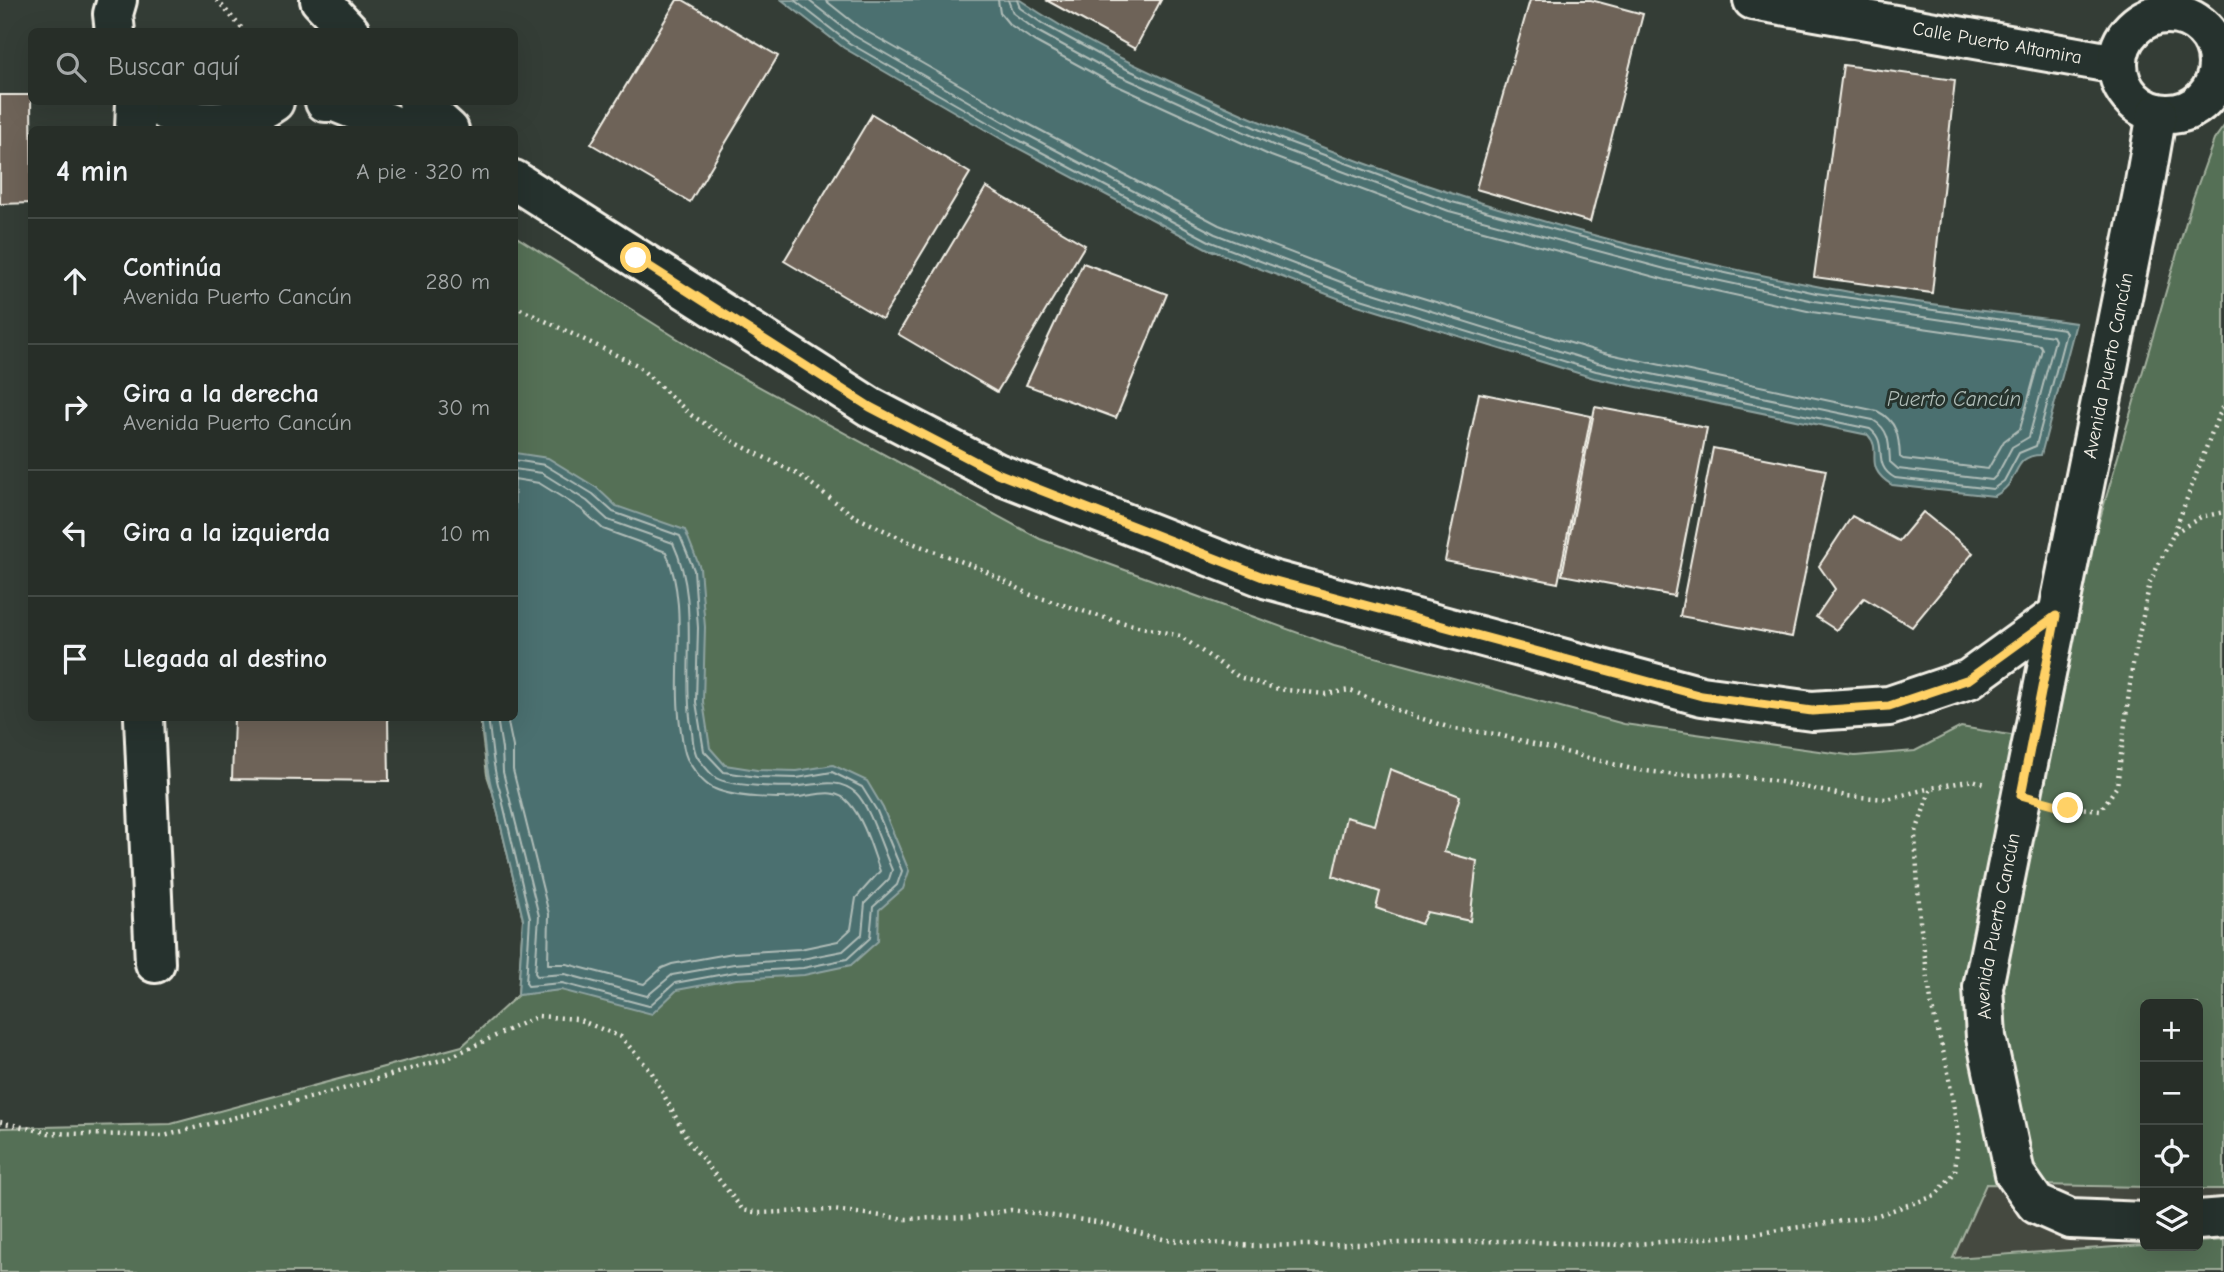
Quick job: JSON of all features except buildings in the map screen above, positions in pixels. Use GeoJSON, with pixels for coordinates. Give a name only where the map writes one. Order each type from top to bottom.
{"type":"FeatureCollection","features":[{"type":"Feature","properties":{"kind":"street"},"geometry":{"type":"LineString","coordinates":[[115,28],[113,14],[117,0]]}},
{"type":"Feature","properties":{"kind":"street"},"geometry":{"type":"LineString","coordinates":[[312,0],[314,28]]}},
{"type":"Feature","properties":{"kind":"street"},"geometry":{"type":"LineString","coordinates":[[320,0],[346,28]]}},
{"type":"Feature","properties":{"kind":"street","name":"Calle Puerto Altamira"},"geometry":{"type":"LineString","coordinates":[[1753,0],[2118,64]]}},
{"type":"Feature","properties":{"kind":"street"},"geometry":{"type":"LineString","coordinates":[[2172,6],[2208,31],[2222,69],[2214,86],[2191,110],[2174,114],[2157,113],[2141,106],[2128,95],[2120,80],[2120,47],[2134,26],[2172,6]]}},
{"type":"Feature","properties":{"kind":"street"},"geometry":{"type":"LineString","coordinates":[[135,126],[136,105]]}},
{"type":"Feature","properties":{"kind":"street"},"geometry":{"type":"LineString","coordinates":[[158,105],[189,119],[216,126],[269,105]]}},
{"type":"Feature","properties":{"kind":"street"},"geometry":{"type":"LineString","coordinates":[[342,105],[396,126]]}},
{"type":"Feature","properties":{"kind":"street"},"geometry":{"type":"LineString","coordinates":[[421,105],[445,126]]}},
{"type":"Feature","properties":{"kind":"street","name":"Avenida Puerto Cancún"},"geometry":{"type":"LineString","coordinates":[[2140,1222],[2070,1219],[2036,1203],[2015,1174],[1986,1037],[1983,987],[2157,113]]}},
{"type":"Feature","properties":{"kind":"street"},"geometry":{"type":"LineString","coordinates":[[518,183],[881,413],[997,473],[1268,579],[1702,696],[1812,711],[1889,706],[1969,679],[2056,616]]}},
{"type":"Feature","properties":{"kind":"street"},"geometry":{"type":"LineString","coordinates":[[144,721],[155,963]]}},
{"type":"Feature","properties":{"kind":"street"},"geometry":{"type":"LineString","coordinates":[[2203,1220],[2224,1218]]}},
{"type":"Feature","properties":{"kind":"path"},"geometry":{"type":"LineString","coordinates":[[217,0],[242,28]]}},
{"type":"Feature","properties":{"kind":"path"},"geometry":{"type":"LineString","coordinates":[[518,308],[637,365],[691,415],[736,443],[801,476],[854,516],[907,541],[981,569],[1031,595],[1112,620],[1180,636],[1240,677],[1278,689],[1325,694],[1350,690],[1404,713],[1454,729],[1495,734],[1632,769],[1676,775],[1723,774],[1781,782],[1846,796],[1887,799],[1973,780],[2068,808],[2101,810],[2118,786],[2132,668],[2150,582],[2174,533],[2224,406]]}},
{"type":"Feature","properties":{"kind":"path"},"geometry":{"type":"LineString","coordinates":[[2174,533],[2201,517],[2224,512]]}},
{"type":"Feature","properties":{"kind":"path"},"geometry":{"type":"LineString","coordinates":[[0,1122],[49,1133],[164,1136],[447,1058],[538,1016],[577,1019],[621,1037],[651,1070],[689,1142],[743,1210],[759,1213],[833,1210],[906,1219],[970,1217],[1011,1210],[1097,1222],[1167,1240],[1255,1246],[1500,1241],[1626,1245],[1753,1234],[1875,1216],[1935,1196],[1955,1172],[1958,1135],[1947,1066],[1932,1008],[1920,921],[1915,835],[1931,788]]}},
{"type":"Feature","properties":{"kind":"shaded area"},"geometry":{"type":"Polygon","coordinates":[[[1986,1184],[2140,1187],[2140,1245],[1953,1258],[1986,1184]]]}},
{"type":"Feature","properties":{"kind":"shaded area"},"geometry":{"type":"Polygon","coordinates":[[[2203,1189],[2224,1189],[2224,1240],[2203,1242],[2203,1189]]]}},
{"type":"Feature","properties":{"kind":"green space"},"geometry":{"type":"Polygon","coordinates":[[[2224,126],[2224,1189],[2203,1189],[2203,999],[2140,999],[2140,1187],[1986,1184],[1953,1258],[2140,1245],[2140,1251],[2203,1251],[2203,1242],[2224,1240],[2224,1272],[0,1272],[0,1128],[171,1124],[462,1046],[518,995],[523,919],[487,775],[480,721],[518,721],[518,238],[721,366],[1040,539],[1334,646],[1624,724],[1855,756],[1915,751],[1961,727],[2036,739],[2193,198],[2214,140],[2224,126]]]}},
{"type":"Feature","properties":{"kind":"water","name":"Puerto Cancún"},"geometry":{"type":"Polygon","coordinates":[[[782,0],[1020,0],[1114,55],[1213,101],[1359,161],[1508,211],[1661,252],[1816,286],[1913,302],[2076,323],[2041,455],[2025,460],[2003,491],[1994,496],[1892,485],[1877,472],[1874,447],[1868,435],[1594,378],[1348,302],[1208,249],[1010,144],[844,48],[782,0]]]}},
{"type":"Feature","properties":{"kind":"water"},"geometry":{"type":"Polygon","coordinates":[[[518,453],[548,458],[597,488],[616,506],[685,530],[700,568],[705,627],[703,702],[710,748],[725,765],[757,770],[797,771],[833,765],[867,781],[883,808],[909,871],[903,889],[879,910],[878,941],[851,965],[804,975],[736,979],[677,990],[652,1014],[561,990],[518,995],[523,919],[488,775],[481,721],[518,721],[518,453]]]}},
{"type":"Feature","properties":{"kind":"route"},"geometry":{"type":"LineString","coordinates":[[636,258],[870,407],[997,473],[1268,579],[1702,696],[1812,711],[1889,706],[1969,679],[2056,616],[2021,795],[2068,808]]}}]}
